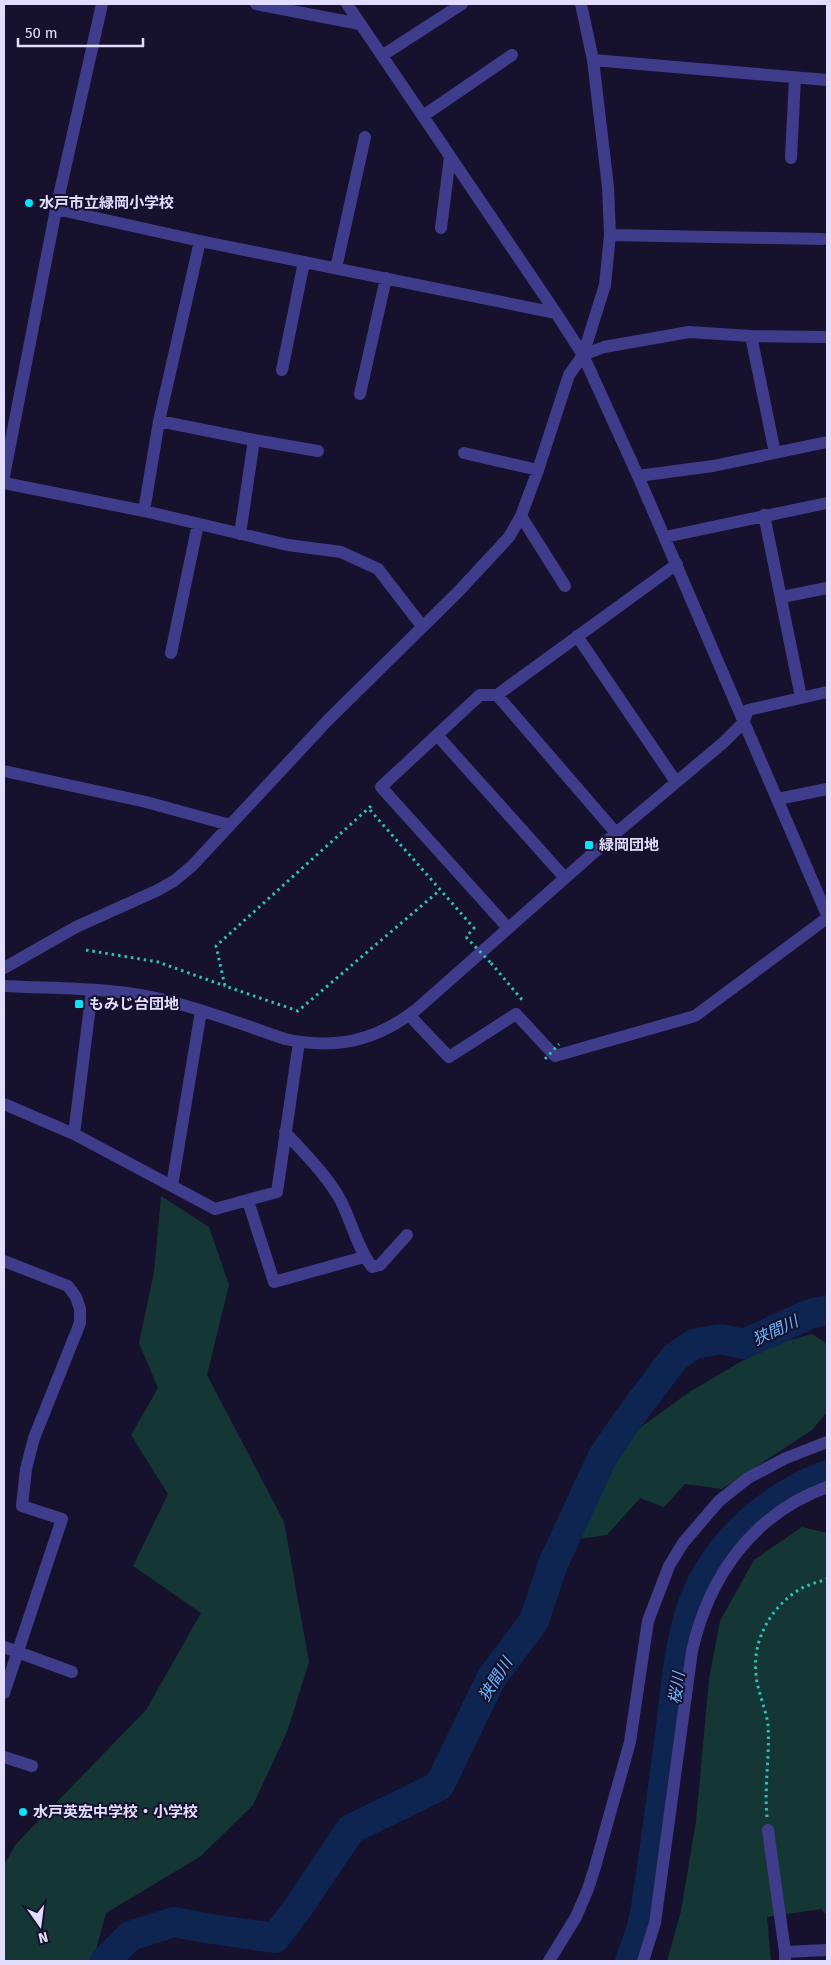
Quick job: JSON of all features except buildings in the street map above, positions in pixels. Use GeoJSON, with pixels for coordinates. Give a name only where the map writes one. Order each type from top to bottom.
{"type":"FeatureCollection","features":[{"type":"Feature","properties":{"kind":"street"},"geometry":{"type":"LineString","coordinates":[[4,476],[56,209],[102,4]]}},
{"type":"Feature","properties":{"kind":"street"},"geometry":{"type":"LineString","coordinates":[[256,4],[360,24]]}},
{"type":"Feature","properties":{"kind":"street"},"geometry":{"type":"LineString","coordinates":[[347,4],[556,312],[583,355],[677,564],[743,723],[821,886],[827,915]]}},
{"type":"Feature","properties":{"kind":"street"},"geometry":{"type":"LineString","coordinates":[[383,55],[462,4]]}},
{"type":"Feature","properties":{"kind":"street"},"geometry":{"type":"LineString","coordinates":[[4,968],[76,927],[156,891],[174,881],[192,866],[328,720],[459,591],[508,537],[521,516],[569,375],[583,355],[605,285],[610,235],[608,187],[593,60],[581,4]]}},
{"type":"Feature","properties":{"kind":"street"},"geometry":{"type":"LineString","coordinates":[[423,116],[512,55]]}},
{"type":"Feature","properties":{"kind":"street"},"geometry":{"type":"LineString","coordinates":[[593,60],[827,80]]}},
{"type":"Feature","properties":{"kind":"street"},"geometry":{"type":"LineString","coordinates":[[791,158],[796,78]]}},
{"type":"Feature","properties":{"kind":"street"},"geometry":{"type":"LineString","coordinates":[[336,268],[365,137]]}},
{"type":"Feature","properties":{"kind":"street"},"geometry":{"type":"LineString","coordinates":[[441,228],[450,157]]}},
{"type":"Feature","properties":{"kind":"street"},"geometry":{"type":"LineString","coordinates":[[56,209],[200,241],[556,312]]}},
{"type":"Feature","properties":{"kind":"street"},"geometry":{"type":"LineString","coordinates":[[610,235],[823,239]]}},
{"type":"Feature","properties":{"kind":"street"},"geometry":{"type":"LineString","coordinates":[[144,511],[159,421],[200,241]]}},
{"type":"Feature","properties":{"kind":"street"},"geometry":{"type":"LineString","coordinates":[[282,370],[304,262]]}},
{"type":"Feature","properties":{"kind":"street"},"geometry":{"type":"LineString","coordinates":[[360,394],[386,278]]}},
{"type":"Feature","properties":{"kind":"street"},"geometry":{"type":"LineString","coordinates":[[583,355],[604,347],[688,332],[751,336],[827,337]]}},
{"type":"Feature","properties":{"kind":"street"},"geometry":{"type":"LineString","coordinates":[[751,336],[775,453]]}},
{"type":"Feature","properties":{"kind":"street"},"geometry":{"type":"LineString","coordinates":[[159,421],[318,451]]}},
{"type":"Feature","properties":{"kind":"street"},"geometry":{"type":"LineString","coordinates":[[240,534],[254,440]]}},
{"type":"Feature","properties":{"kind":"street"},"geometry":{"type":"LineString","coordinates":[[638,476],[714,466],[827,442]]}},
{"type":"Feature","properties":{"kind":"street"},"geometry":{"type":"LineString","coordinates":[[464,453],[538,470]]}},
{"type":"Feature","properties":{"kind":"street"},"geometry":{"type":"LineString","coordinates":[[4,483],[144,511],[288,545],[341,552],[378,569],[422,626]]}},
{"type":"Feature","properties":{"kind":"street"},"geometry":{"type":"LineString","coordinates":[[665,537],[827,502]]}},
{"type":"Feature","properties":{"kind":"street"},"geometry":{"type":"LineString","coordinates":[[764,515],[801,697]]}},
{"type":"Feature","properties":{"kind":"street"},"geometry":{"type":"LineString","coordinates":[[521,516],[566,586]]}},
{"type":"Feature","properties":{"kind":"street"},"geometry":{"type":"LineString","coordinates":[[171,653],[198,524]]}},
{"type":"Feature","properties":{"kind":"street"},"geometry":{"type":"LineString","coordinates":[[508,928],[382,786],[480,695],[497,695],[677,564]]}},
{"type":"Feature","properties":{"kind":"street"},"geometry":{"type":"LineString","coordinates":[[782,597],[827,588]]}},
{"type":"Feature","properties":{"kind":"street"},"geometry":{"type":"LineString","coordinates":[[578,636],[676,782]]}},
{"type":"Feature","properties":{"kind":"street"},"geometry":{"type":"LineString","coordinates":[[4,986],[92,990],[158,999],[285,1039],[316,1044],[352,1041],[384,1030],[409,1015],[724,742],[743,723],[748,710],[827,692]]}},
{"type":"Feature","properties":{"kind":"street"},"geometry":{"type":"LineString","coordinates":[[497,695],[616,834]]}},
{"type":"Feature","properties":{"kind":"street"},"geometry":{"type":"LineString","coordinates":[[437,735],[565,878]]}},
{"type":"Feature","properties":{"kind":"street"},"geometry":{"type":"LineString","coordinates":[[4,771],[146,802],[230,825]]}},
{"type":"Feature","properties":{"kind":"street"},"geometry":{"type":"LineString","coordinates":[[778,799],[827,789]]}},
{"type":"Feature","properties":{"kind":"street"},"geometry":{"type":"LineString","coordinates":[[409,1015],[449,1057],[516,1014],[555,1056],[695,1016],[827,918]]}},
{"type":"Feature","properties":{"kind":"street"},"geometry":{"type":"LineString","coordinates":[[74,1134],[92,990]]}},
{"type":"Feature","properties":{"kind":"street"},"geometry":{"type":"LineString","coordinates":[[172,1186],[201,1011]]}},
{"type":"Feature","properties":{"kind":"street"},"geometry":{"type":"LineString","coordinates":[[4,1104],[74,1134],[216,1209],[277,1192],[299,1042]]}},
{"type":"Feature","properties":{"kind":"street"},"geometry":{"type":"LineString","coordinates":[[285,1132],[322,1173],[340,1200],[364,1257],[372,1267],[380,1266],[407,1235]]}},
{"type":"Feature","properties":{"kind":"street"},"geometry":{"type":"LineString","coordinates":[[248,1201],[274,1282],[364,1257]]}},
{"type":"Feature","properties":{"kind":"street"},"geometry":{"type":"LineString","coordinates":[[4,1261],[68,1286],[76,1298],[80,1309],[80,1322],[37,1430],[26,1469],[22,1506],[62,1519],[4,1693]]}},
{"type":"Feature","properties":{"kind":"street"},"geometry":{"type":"LineString","coordinates":[[549,1961],[576,1917],[595,1867],[630,1742],[648,1621],[669,1566],[683,1543],[719,1501],[748,1478],[786,1458],[827,1442]]}},
{"type":"Feature","properties":{"kind":"street"},"geometry":{"type":"LineString","coordinates":[[643,1961],[655,1923],[692,1652],[705,1607],[725,1568],[755,1532],[794,1502],[827,1487]]}},
{"type":"Feature","properties":{"kind":"street"},"geometry":{"type":"LineString","coordinates":[[4,1647],[72,1672]]}},
{"type":"Feature","properties":{"kind":"street"},"geometry":{"type":"LineString","coordinates":[[4,1757],[32,1766]]}},
{"type":"Feature","properties":{"kind":"street"},"geometry":{"type":"LineString","coordinates":[[768,1830],[785,1956],[827,1950]]}},
{"type":"Feature","properties":{"kind":"path"},"geometry":{"type":"LineString","coordinates":[[225,986],[216,946],[370,808],[474,928],[466,936],[491,963]]}},
{"type":"Feature","properties":{"kind":"path"},"geometry":{"type":"LineString","coordinates":[[86,950],[158,962],[298,1011],[440,890]]}},
{"type":"Feature","properties":{"kind":"path"},"geometry":{"type":"LineString","coordinates":[[545,1059],[559,1044]]}},
{"type":"Feature","properties":{"kind":"path"},"geometry":{"type":"LineString","coordinates":[[768,1830],[766,1812],[769,1766],[768,1724],[756,1674],[756,1653],[771,1615],[783,1602],[805,1587],[827,1579]]}},
{"type":"Feature","properties":{"kind":"green space"},"geometry":{"type":"Polygon","coordinates":[[[161,1196],[209,1227],[229,1285],[207,1375],[284,1522],[309,1662],[287,1732],[253,1805],[201,1856],[106,1913],[93,1961],[4,1961],[4,1865],[16,1844],[146,1710],[201,1613],[133,1566],[168,1494],[131,1435],[158,1388],[139,1343],[154,1272],[161,1196]]]}},
{"type":"Feature","properties":{"kind":"green space"},"geometry":{"type":"Polygon","coordinates":[[[812,1334],[827,1344],[827,1412],[812,1430],[722,1489],[685,1484],[664,1507],[640,1498],[607,1535],[580,1539],[620,1442],[691,1391],[766,1347],[812,1334]]]}},
{"type":"Feature","properties":{"kind":"green space"},"geometry":{"type":"Polygon","coordinates":[[[802,1527],[827,1533],[827,1916],[821,1909],[767,1917],[771,1961],[667,1961],[681,1911],[696,1821],[709,1679],[720,1621],[754,1560],[802,1527]]]}},
{"type":"Feature","properties":{"kind":"waterway","name":"狭間川"},"geometry":{"type":"LineString","coordinates":[[105,1961],[130,1936],[174,1922],[275,1938],[351,1829],[439,1786],[492,1677],[534,1621],[553,1564],[603,1456],[675,1357],[694,1344],[720,1339],[744,1344],[810,1314],[827,1310]]}},
{"type":"Feature","properties":{"kind":"waterway","name":"桜川"},"geometry":{"type":"LineString","coordinates":[[630,1961],[641,1931],[646,1907],[682,1645],[689,1616],[698,1592],[710,1569],[742,1529],[761,1512],[782,1498],[804,1485],[827,1475]]}},
{"type":"Feature","properties":{"kind":"place","name":"水戸市立緑岡小学校"},"geometry":{"type":"Point","coordinates":[29,203]}},
{"type":"Feature","properties":{"kind":"place","name":"緑岡団地"},"geometry":{"type":"Point","coordinates":[589,845]}},
{"type":"Feature","properties":{"kind":"place","name":"もみじ台団地"},"geometry":{"type":"Point","coordinates":[79,1004]}},
{"type":"Feature","properties":{"kind":"place","name":"水戸英宏中学校・小学校"},"geometry":{"type":"Point","coordinates":[23,1812]}}]}
